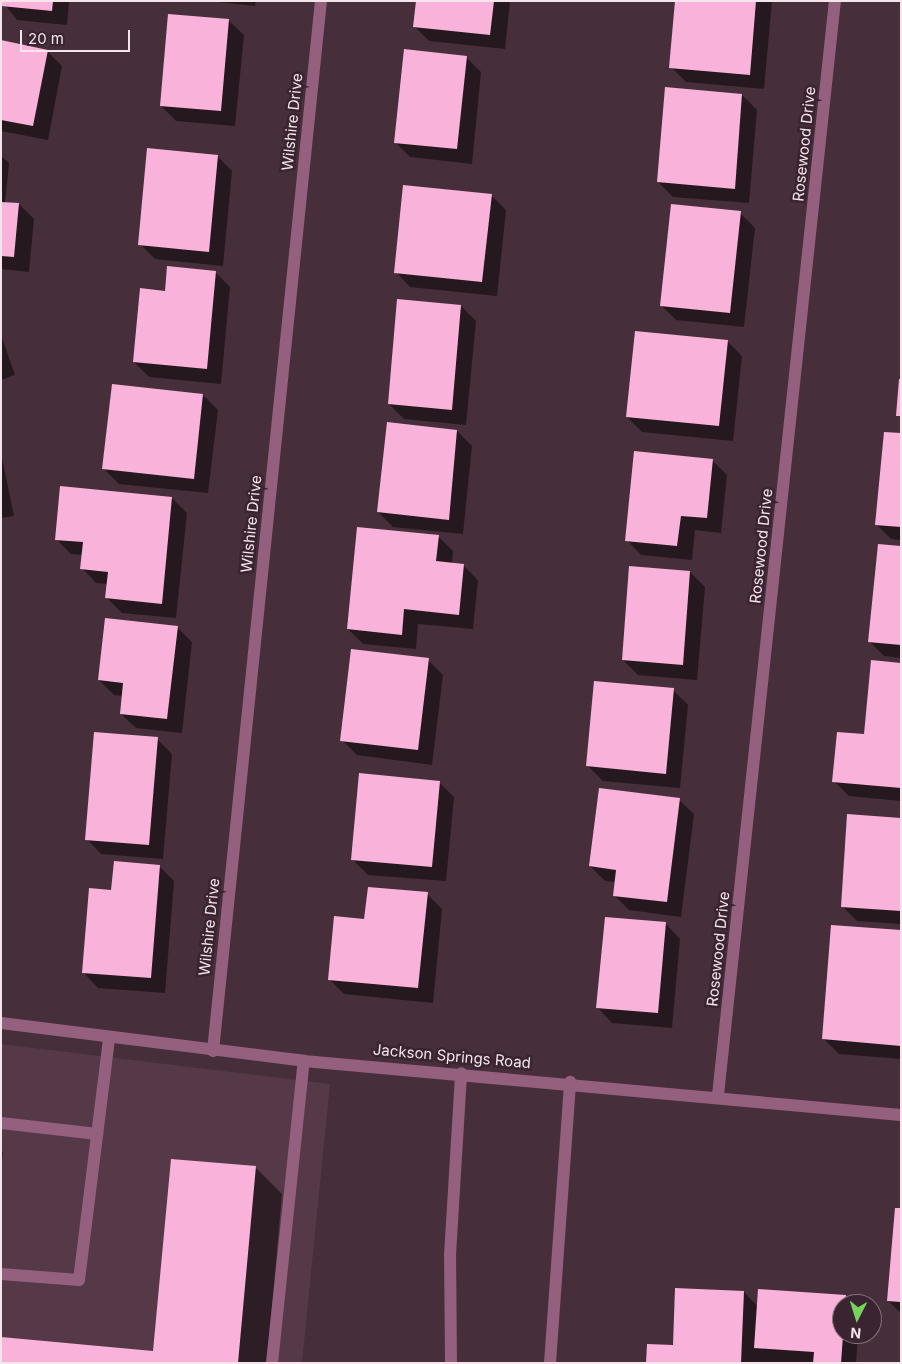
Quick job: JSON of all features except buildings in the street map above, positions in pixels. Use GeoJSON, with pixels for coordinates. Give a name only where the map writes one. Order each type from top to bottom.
{"type":"FeatureCollection","features":[{"type":"Feature","properties":{"kind":"street","name":"Wilshire Drive"},"geometry":{"type":"LineString","coordinates":[[213,1051],[321,1]]}},
{"type":"Feature","properties":{"kind":"street","name":"Rosewood Drive"},"geometry":{"type":"LineString","coordinates":[[718,1095],[835,1]]}},
{"type":"Feature","properties":{"kind":"street","name":"Jackson Springs Road"},"geometry":{"type":"LineString","coordinates":[[1,1023],[108,1039],[304,1061],[718,1095],[901,1114]]}},
{"type":"Feature","properties":{"kind":"street"},"geometry":{"type":"LineString","coordinates":[[1,1274],[79,1280],[108,1039]]}},
{"type":"Feature","properties":{"kind":"street"},"geometry":{"type":"LineString","coordinates":[[272,1363],[304,1061]]}},
{"type":"Feature","properties":{"kind":"street"},"geometry":{"type":"LineString","coordinates":[[451,1363],[450,1255],[461,1073]]}},
{"type":"Feature","properties":{"kind":"street"},"geometry":{"type":"LineString","coordinates":[[550,1363],[570,1082]]}},
{"type":"Feature","properties":{"kind":"street"},"geometry":{"type":"LineString","coordinates":[[1,1123],[97,1134]]}},
{"type":"Feature","properties":{"kind":"shaded area"},"geometry":{"type":"Polygon","coordinates":[[[1,1044],[330,1084],[302,1363],[1,1363],[1,1044]]]}}]}
